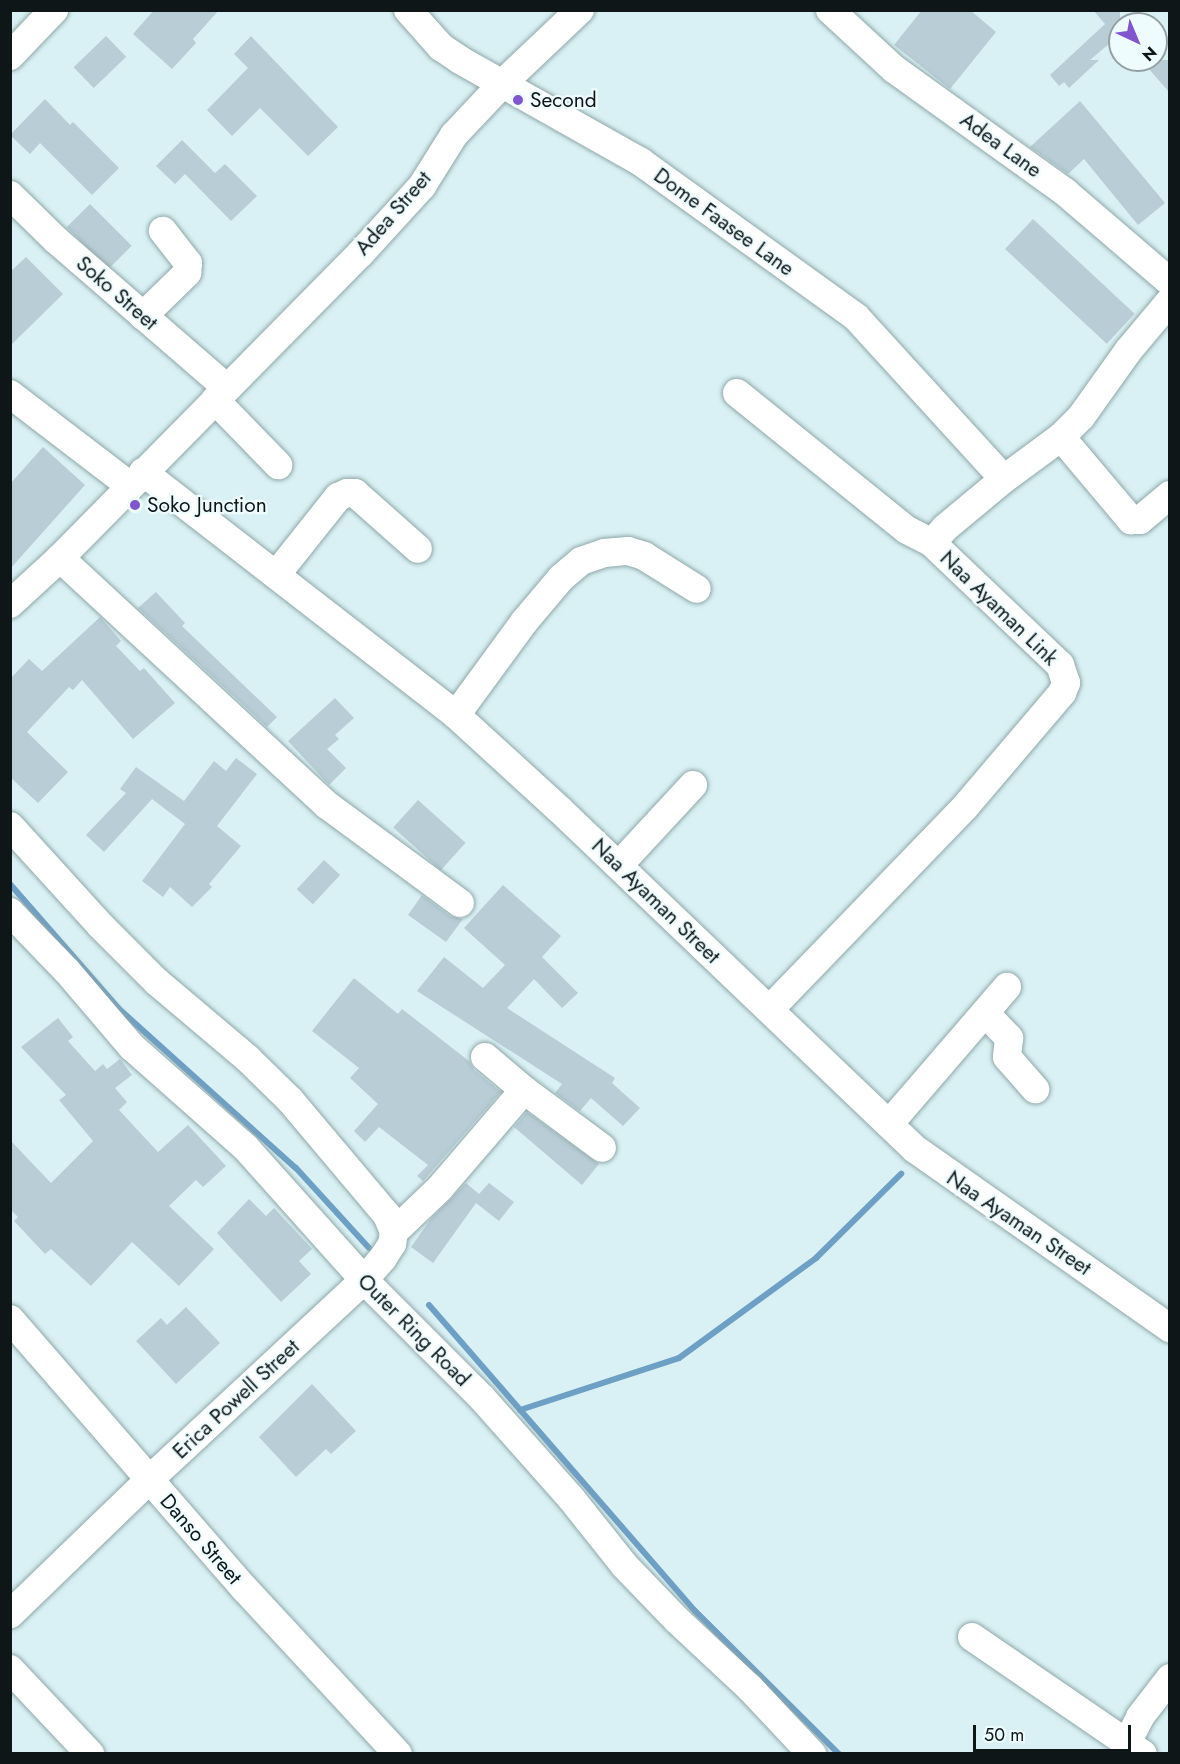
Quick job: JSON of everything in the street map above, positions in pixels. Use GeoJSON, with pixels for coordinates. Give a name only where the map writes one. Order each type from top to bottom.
{"type":"FeatureCollection","features":[{"type":"Feature","properties":{"kind":"street"},"geometry":{"type":"LineString","coordinates":[[10,56],[54,10]]}},
{"type":"Feature","properties":{"kind":"street","name":"Dome Faasee Lane"},"geometry":{"type":"LineString","coordinates":[[408,10],[441,47],[641,162],[856,317],[1004,479]]}},
{"type":"Feature","properties":{"kind":"street","name":"Adea Street"},"geometry":{"type":"LineString","coordinates":[[10,604],[60,558],[407,204],[422,186],[454,135],[503,83],[580,10]]}},
{"type":"Feature","properties":{"kind":"street","name":"Adea Lane"},"geometry":{"type":"LineString","coordinates":[[830,10],[894,69],[1065,192],[1170,282]]}},
{"type":"Feature","properties":{"kind":"street","name":"Soko Street"},"geometry":{"type":"LineString","coordinates":[[10,195],[56,240],[143,316],[221,394],[278,465]]}},
{"type":"Feature","properties":{"kind":"street"},"geometry":{"type":"LineString","coordinates":[[143,316],[187,273],[188,263],[163,231]]}},
{"type":"Feature","properties":{"kind":"street","name":"Naa Ayaman Link"},"geometry":{"type":"LineString","coordinates":[[770,1009],[965,807],[1062,693],[1066,683],[1060,665],[932,543],[1004,479],[1061,437],[1081,417],[1128,351],[1170,301]]}},
{"type":"Feature","properties":{"kind":"street"},"geometry":{"type":"LineString","coordinates":[[737,393],[907,530],[932,543]]}},
{"type":"Feature","properties":{"kind":"street","name":"Naa Ayaman Street"},"geometry":{"type":"LineString","coordinates":[[10,394],[276,575],[456,715],[619,865],[889,1125],[932,1163],[1170,1328]]}},
{"type":"Feature","properties":{"kind":"street"},"geometry":{"type":"LineString","coordinates":[[1061,437],[1131,520],[1140,520],[1170,495]]}},
{"type":"Feature","properties":{"kind":"street"},"geometry":{"type":"LineString","coordinates":[[276,575],[338,497],[347,493],[355,493],[418,549]]}},
{"type":"Feature","properties":{"kind":"street"},"geometry":{"type":"LineString","coordinates":[[456,715],[529,616],[561,578],[581,561],[604,554],[628,551],[644,556],[697,589]]}},
{"type":"Feature","properties":{"kind":"street"},"geometry":{"type":"LineString","coordinates":[[60,558],[327,805],[460,903]]}},
{"type":"Feature","properties":{"kind":"street"},"geometry":{"type":"LineString","coordinates":[[619,865],[693,785]]}},
{"type":"Feature","properties":{"kind":"street"},"geometry":{"type":"LineString","coordinates":[[10,826],[100,926],[158,982],[248,1059],[290,1100],[387,1215],[394,1232],[440,1188],[524,1090]]}},
{"type":"Feature","properties":{"kind":"street","name":"Outer Ring Road"},"geometry":{"type":"LineString","coordinates":[[10,912],[67,971],[132,1047],[246,1148],[364,1280],[482,1398],[570,1497],[624,1564],[677,1620],[750,1688],[812,1754]]}},
{"type":"Feature","properties":{"kind":"street"},"geometry":{"type":"LineString","coordinates":[[889,1125],[1007,987]]}},
{"type":"Feature","properties":{"kind":"street"},"geometry":{"type":"LineString","coordinates":[[985,1012],[1008,1038],[1007,1057],[1035,1089]]}},
{"type":"Feature","properties":{"kind":"street"},"geometry":{"type":"LineString","coordinates":[[485,1057],[524,1090],[602,1148]]}},
{"type":"Feature","properties":{"kind":"street","name":"Erica Powell Street"},"geometry":{"type":"LineString","coordinates":[[10,1614],[149,1480],[364,1280],[392,1244],[394,1232]]}},
{"type":"Feature","properties":{"kind":"street","name":"Danso Street"},"geometry":{"type":"LineString","coordinates":[[10,1319],[245,1589],[398,1754]]}},
{"type":"Feature","properties":{"kind":"street"},"geometry":{"type":"LineString","coordinates":[[972,1637],[1135,1748],[1140,1717],[1170,1678]]}},
{"type":"Feature","properties":{"kind":"street"},"geometry":{"type":"LineString","coordinates":[[10,1669],[90,1754]]}},
{"type":"Feature","properties":{"kind":"building"},"geometry":{"type":"Polygon","coordinates":[[[154,10],[219,10],[193,39],[196,43],[172,69],[133,34],[154,10]]]}},
{"type":"Feature","properties":{"kind":"building"},"geometry":{"type":"Polygon","coordinates":[[[922,10],[970,10],[996,32],[950,89],[894,45],[922,10]]]}},
{"type":"Feature","properties":{"kind":"building"},"geometry":{"type":"Polygon","coordinates":[[[1093,10],[1120,10],[1120,12],[1108,12],[1108,45],[1090,60],[1099,60],[1069,88],[1064,82],[1059,86],[1050,75],[1105,24],[1093,10]]]}},
{"type":"Feature","properties":{"kind":"building"},"geometry":{"type":"Polygon","coordinates":[[[106,36],[126,57],[94,88],[74,67],[106,36]]]}},
{"type":"Feature","properties":{"kind":"building"},"geometry":{"type":"Polygon","coordinates":[[[251,36],[338,127],[308,156],[260,108],[232,136],[207,110],[248,68],[234,54],[251,36]]]}},
{"type":"Feature","properties":{"kind":"building"},"geometry":{"type":"Polygon","coordinates":[[[1168,60],[1170,60],[1170,93],[1152,72],[1168,72],[1168,60]]]}},
{"type":"Feature","properties":{"kind":"building"},"geometry":{"type":"Polygon","coordinates":[[[45,99],[70,125],[73,122],[119,168],[92,195],[40,143],[30,154],[10,135],[45,99]]]}},
{"type":"Feature","properties":{"kind":"building"},"geometry":{"type":"Polygon","coordinates":[[[1080,101],[1165,203],[1138,225],[1084,159],[1068,174],[1030,147],[1080,101]]]}},
{"type":"Feature","properties":{"kind":"building"},"geometry":{"type":"Polygon","coordinates":[[[182,140],[215,173],[225,164],[257,196],[231,221],[185,174],[175,184],[156,166],[182,140]]]}},
{"type":"Feature","properties":{"kind":"building"},"geometry":{"type":"Polygon","coordinates":[[[90,204],[132,246],[108,269],[67,227],[90,204]]]}},
{"type":"Feature","properties":{"kind":"building"},"geometry":{"type":"Polygon","coordinates":[[[1033,219],[1135,314],[1107,344],[1005,249],[1033,219]]]}},
{"type":"Feature","properties":{"kind":"building"},"geometry":{"type":"Polygon","coordinates":[[[26,257],[63,294],[10,346],[10,272],[26,257]]]}},
{"type":"Feature","properties":{"kind":"building"},"geometry":{"type":"Polygon","coordinates":[[[43,447],[85,485],[10,569],[10,484],[43,447]]]}},
{"type":"Feature","properties":{"kind":"building"},"geometry":{"type":"Polygon","coordinates":[[[156,592],[185,623],[182,626],[277,717],[267,727],[138,608],[156,592]]]}},
{"type":"Feature","properties":{"kind":"building"},"geometry":{"type":"Polygon","coordinates":[[[100,617],[121,641],[116,646],[140,671],[144,668],[175,703],[133,739],[82,680],[73,690],[69,687],[27,732],[68,772],[38,803],[10,777],[10,679],[29,659],[42,671],[100,617]]]}},
{"type":"Feature","properties":{"kind":"building"},"geometry":{"type":"Polygon","coordinates":[[[335,698],[354,718],[335,735],[339,739],[327,749],[346,768],[329,785],[288,741],[335,698]]]}},
{"type":"Feature","properties":{"kind":"building"},"geometry":{"type":"Polygon","coordinates":[[[236,758],[257,774],[217,826],[241,846],[209,884],[212,887],[192,907],[170,887],[163,897],[142,881],[185,824],[152,799],[104,852],[86,835],[126,793],[120,789],[136,767],[184,801],[214,761],[226,771],[236,758]]]}},
{"type":"Feature","properties":{"kind":"building"},"geometry":{"type":"Polygon","coordinates":[[[418,800],[466,843],[441,870],[393,827],[418,800]]]}},
{"type":"Feature","properties":{"kind":"building"},"geometry":{"type":"Polygon","coordinates":[[[324,860],[340,875],[313,904],[297,889],[324,860]]]}},
{"type":"Feature","properties":{"kind":"building"},"geometry":{"type":"Polygon","coordinates":[[[503,885],[561,936],[542,957],[578,993],[562,1008],[534,979],[507,1008],[615,1078],[612,1083],[640,1108],[623,1126],[591,1098],[580,1111],[555,1093],[562,1084],[417,991],[444,957],[483,988],[505,965],[464,928],[503,885]]]}},
{"type":"Feature","properties":{"kind":"building"},"geometry":{"type":"Polygon","coordinates":[[[422,895],[450,916],[463,919],[446,942],[408,915],[422,895]]]}},
{"type":"Feature","properties":{"kind":"building"},"geometry":{"type":"Polygon","coordinates":[[[354,978],[398,1014],[402,1009],[469,1061],[474,1070],[501,1092],[423,1181],[417,1176],[428,1165],[379,1127],[365,1142],[354,1131],[378,1104],[350,1078],[359,1068],[312,1031],[354,978]]]}},
{"type":"Feature","properties":{"kind":"building"},"geometry":{"type":"Polygon","coordinates":[[[58,1018],[73,1037],[68,1041],[95,1071],[103,1064],[107,1069],[120,1059],[132,1075],[115,1088],[127,1102],[119,1110],[158,1152],[188,1125],[226,1166],[203,1187],[196,1180],[169,1206],[214,1249],[179,1286],[132,1242],[91,1286],[51,1249],[45,1254],[14,1221],[18,1217],[10,1209],[10,1140],[51,1183],[93,1141],[59,1100],[66,1095],[21,1047],[58,1018]]]}},
{"type":"Feature","properties":{"kind":"building"},"geometry":{"type":"Polygon","coordinates":[[[527,1112],[599,1164],[582,1185],[514,1127],[527,1112]]]}},
{"type":"Feature","properties":{"kind":"building"},"geometry":{"type":"Polygon","coordinates":[[[466,1183],[479,1194],[489,1183],[514,1202],[499,1221],[476,1203],[433,1263],[411,1247],[430,1220],[466,1183]]]}},
{"type":"Feature","properties":{"kind":"building"},"geometry":{"type":"Polygon","coordinates":[[[249,1199],[266,1216],[274,1208],[312,1249],[299,1261],[311,1274],[281,1302],[217,1233],[249,1199]]]}},
{"type":"Feature","properties":{"kind":"building"},"geometry":{"type":"Polygon","coordinates":[[[186,1307],[220,1343],[176,1384],[136,1341],[161,1318],[167,1325],[186,1307]]]}},
{"type":"Feature","properties":{"kind":"building"},"geometry":{"type":"Polygon","coordinates":[[[312,1384],[356,1431],[331,1454],[326,1449],[296,1477],[259,1437],[312,1384]]]}},
{"type":"Feature","properties":{"kind":"waterway"},"geometry":{"type":"LineString","coordinates":[[10,884],[118,1008],[296,1168],[369,1248]]}},
{"type":"Feature","properties":{"kind":"waterway"},"geometry":{"type":"LineString","coordinates":[[520,1410],[679,1358],[816,1258],[901,1174]]}},
{"type":"Feature","properties":{"kind":"waterway"},"geometry":{"type":"LineString","coordinates":[[429,1305],[695,1611],[839,1754]]}},
{"type":"Feature","properties":{"kind":"place","name":"Second"},"geometry":{"type":"Point","coordinates":[518,100]}},
{"type":"Feature","properties":{"kind":"place","name":"Soko Junction"},"geometry":{"type":"Point","coordinates":[135,505]}}]}
